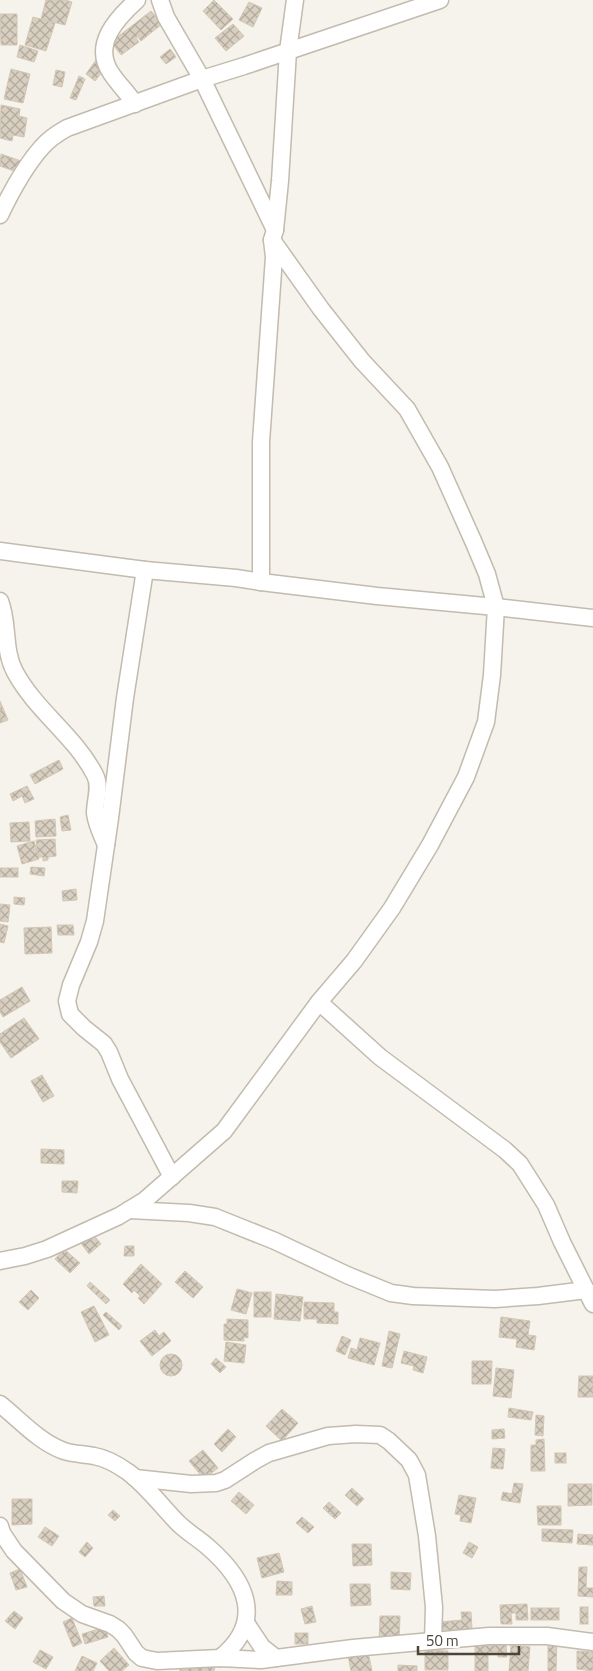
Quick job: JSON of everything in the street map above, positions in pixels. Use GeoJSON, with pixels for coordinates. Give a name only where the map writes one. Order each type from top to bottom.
{"type":"FeatureCollection","features":[{"type":"Feature","properties":{"kind":"street"},"geometry":{"type":"LineString","coordinates":[[135,104],[110,72],[104,51],[106,38],[113,24],[137,0]]}},
{"type":"Feature","properties":{"kind":"street"},"geometry":{"type":"LineString","coordinates":[[0,1261],[47,1249],[129,1210],[145,1200],[224,1131],[319,1002],[354,961],[392,908],[430,845],[466,777],[486,722],[492,675],[496,607],[487,574],[440,467],[407,410],[362,361],[321,309],[273,235],[202,79],[166,17],[160,0]]}},
{"type":"Feature","properties":{"kind":"street"},"geometry":{"type":"LineString","coordinates":[[261,582],[261,442],[274,257],[273,235],[280,181],[288,51],[295,0]]}},
{"type":"Feature","properties":{"kind":"street"},"geometry":{"type":"LineString","coordinates":[[0,215],[27,168],[42,147],[53,136],[85,121],[202,79],[440,0]]}},
{"type":"Feature","properties":{"kind":"street"},"geometry":{"type":"LineString","coordinates":[[0,551],[145,570],[236,578],[377,596],[593,618]]}},
{"type":"Feature","properties":{"kind":"street"},"geometry":{"type":"LineString","coordinates":[[145,570],[125,698],[95,921],[89,942],[68,994],[68,1009],[70,1014],[104,1044],[109,1052],[120,1079],[172,1177]]}},
{"type":"Feature","properties":{"kind":"street"},"geometry":{"type":"LineString","coordinates":[[0,601],[7,627],[9,654],[14,670],[27,693],[87,762],[98,783],[97,823],[106,845]]}},
{"type":"Feature","properties":{"kind":"street"},"geometry":{"type":"LineString","coordinates":[[129,1210],[189,1213],[214,1217],[275,1241],[347,1275],[391,1293],[413,1296],[495,1299],[538,1296],[590,1297],[562,1242],[546,1204],[520,1164],[505,1150],[380,1057],[319,1002]]}},
{"type":"Feature","properties":{"kind":"street"},"geometry":{"type":"LineString","coordinates":[[0,1404],[48,1443],[64,1451],[107,1460],[129,1473],[178,1524],[208,1547],[235,1577],[247,1606],[246,1623],[239,1638],[230,1650],[220,1658]]}},
{"type":"Feature","properties":{"kind":"street"},"geometry":{"type":"LineString","coordinates":[[135,1478],[191,1484],[216,1483],[225,1480],[269,1453],[328,1436],[380,1435],[409,1460],[417,1475],[427,1536],[434,1608],[433,1642]]}},
{"type":"Feature","properties":{"kind":"street"},"geometry":{"type":"LineString","coordinates":[[0,1526],[2,1533],[14,1551],[63,1601],[82,1614],[110,1624],[118,1629],[142,1658],[157,1661],[220,1658],[261,1660],[353,1648],[489,1636],[526,1635],[593,1642]]}},
{"type":"Feature","properties":{"kind":"street"},"geometry":{"type":"LineString","coordinates":[[246,1623],[262,1647],[276,1658]]}},
{"type":"Feature","properties":{"kind":"building"},"geometry":{"type":"Polygon","coordinates":[[[46,0],[72,2],[65,25],[41,19],[46,0]]]}},
{"type":"Feature","properties":{"kind":"building"},"geometry":{"type":"Polygon","coordinates":[[[214,0],[233,19],[221,30],[203,11],[214,0]]]}},
{"type":"Feature","properties":{"kind":"building"},"geometry":{"type":"Polygon","coordinates":[[[249,2],[262,8],[253,27],[239,20],[249,2]]]}},
{"type":"Feature","properties":{"kind":"building"},"geometry":{"type":"Polygon","coordinates":[[[151,11],[162,24],[141,41],[137,36],[136,38],[139,42],[121,55],[111,42],[151,11]]]}},
{"type":"Feature","properties":{"kind":"building"},"geometry":{"type":"Polygon","coordinates":[[[0,14],[17,14],[17,45],[1,45],[0,14]]]}},
{"type":"Feature","properties":{"kind":"building"},"geometry":{"type":"Polygon","coordinates":[[[33,17],[55,23],[46,51],[25,45],[33,17]]]}},
{"type":"Feature","properties":{"kind":"building"},"geometry":{"type":"Polygon","coordinates":[[[233,24],[244,36],[226,51],[215,38],[233,24]]]}},
{"type":"Feature","properties":{"kind":"building"},"geometry":{"type":"Polygon","coordinates":[[[20,45],[38,51],[34,62],[17,57],[20,45]]]}},
{"type":"Feature","properties":{"kind":"building"},"geometry":{"type":"Polygon","coordinates":[[[170,49],[176,57],[166,64],[160,57],[170,49]]]}},
{"type":"Feature","properties":{"kind":"building"},"geometry":{"type":"Polygon","coordinates":[[[96,60],[106,67],[95,81],[86,74],[96,60]]]}},
{"type":"Feature","properties":{"kind":"building"},"geometry":{"type":"Polygon","coordinates":[[[11,69],[30,74],[23,103],[4,99],[11,69]]]}},
{"type":"Feature","properties":{"kind":"building"},"geometry":{"type":"Polygon","coordinates":[[[56,70],[65,72],[62,87],[53,85],[56,70]]]}},
{"type":"Feature","properties":{"kind":"building"},"geometry":{"type":"Polygon","coordinates":[[[79,76],[85,79],[76,100],[70,98],[79,76]]]}},
{"type":"Feature","properties":{"kind":"building"},"geometry":{"type":"Polygon","coordinates":[[[1,105],[20,109],[19,116],[27,118],[24,137],[13,135],[12,141],[0,138],[1,105]]]}},
{"type":"Feature","properties":{"kind":"building"},"geometry":{"type":"Polygon","coordinates":[[[1,154],[21,161],[17,172],[0,166],[1,154]]]}},
{"type":"Feature","properties":{"kind":"building"},"geometry":{"type":"Polygon","coordinates":[[[0,701],[8,720],[0,723],[0,701]]]}},
{"type":"Feature","properties":{"kind":"building"},"geometry":{"type":"Polygon","coordinates":[[[59,760],[63,769],[35,784],[30,775],[59,760]]]}},
{"type":"Feature","properties":{"kind":"building"},"geometry":{"type":"Polygon","coordinates":[[[27,786],[34,799],[25,803],[22,796],[13,801],[10,794],[27,786]]]}},
{"type":"Feature","properties":{"kind":"building"},"geometry":{"type":"Polygon","coordinates":[[[68,815],[71,830],[62,831],[60,817],[68,815]]]}},
{"type":"Feature","properties":{"kind":"building"},"geometry":{"type":"Polygon","coordinates":[[[55,819],[56,836],[36,837],[35,821],[55,819]]]}},
{"type":"Feature","properties":{"kind":"building"},"geometry":{"type":"Polygon","coordinates":[[[29,822],[30,841],[11,842],[10,823],[29,822]]]}},
{"type":"Feature","properties":{"kind":"building"},"geometry":{"type":"Polygon","coordinates":[[[55,839],[56,856],[48,857],[48,860],[43,861],[43,857],[38,857],[36,840],[55,839]]]}},
{"type":"Feature","properties":{"kind":"building"},"geometry":{"type":"Polygon","coordinates":[[[34,841],[39,859],[22,864],[17,846],[34,841]]]}},
{"type":"Feature","properties":{"kind":"building"},"geometry":{"type":"Polygon","coordinates":[[[31,867],[45,868],[44,876],[30,874],[31,867]]]}},
{"type":"Feature","properties":{"kind":"building"},"geometry":{"type":"Polygon","coordinates":[[[0,868],[18,868],[18,877],[0,877],[0,868]]]}},
{"type":"Feature","properties":{"kind":"building"},"geometry":{"type":"Polygon","coordinates":[[[76,889],[77,900],[63,901],[62,891],[76,889]]]}},
{"type":"Feature","properties":{"kind":"building"},"geometry":{"type":"Polygon","coordinates":[[[14,897],[25,898],[24,905],[14,904],[14,897]]]}},
{"type":"Feature","properties":{"kind":"building"},"geometry":{"type":"Polygon","coordinates":[[[0,904],[10,905],[8,922],[0,921],[0,904]]]}},
{"type":"Feature","properties":{"kind":"building"},"geometry":{"type":"Polygon","coordinates":[[[0,924],[8,926],[4,943],[0,942],[0,924]]]}},
{"type":"Feature","properties":{"kind":"building"},"geometry":{"type":"Polygon","coordinates":[[[57,925],[73,925],[74,935],[58,935],[57,925]]]}},
{"type":"Feature","properties":{"kind":"building"},"geometry":{"type":"Polygon","coordinates":[[[51,927],[52,953],[25,954],[24,928],[51,927]]]}},
{"type":"Feature","properties":{"kind":"building"},"geometry":{"type":"Polygon","coordinates":[[[22,987],[30,1001],[3,1017],[0,1012],[0,1000],[22,987]]]}},
{"type":"Feature","properties":{"kind":"building"},"geometry":{"type":"Polygon","coordinates":[[[24,1018],[39,1039],[11,1058],[0,1042],[0,1034],[24,1018]]]}},
{"type":"Feature","properties":{"kind":"building"},"geometry":{"type":"Polygon","coordinates":[[[42,1075],[54,1096],[43,1102],[31,1081],[42,1075]]]}},
{"type":"Feature","properties":{"kind":"building"},"geometry":{"type":"Polygon","coordinates":[[[41,1149],[64,1150],[64,1164],[41,1163],[41,1149]]]}},
{"type":"Feature","properties":{"kind":"building"},"geometry":{"type":"Polygon","coordinates":[[[62,1181],[78,1181],[77,1193],[62,1192],[62,1181]]]}},
{"type":"Feature","properties":{"kind":"building"},"geometry":{"type":"Polygon","coordinates":[[[92,1233],[101,1244],[89,1254],[80,1242],[92,1233]]]}},
{"type":"Feature","properties":{"kind":"building"},"geometry":{"type":"Polygon","coordinates":[[[125,1246],[134,1246],[134,1256],[124,1256],[125,1246]]]}},
{"type":"Feature","properties":{"kind":"building"},"geometry":{"type":"Polygon","coordinates":[[[64,1249],[80,1263],[70,1273],[55,1259],[64,1249]]]}},
{"type":"Feature","properties":{"kind":"building"},"geometry":{"type":"Polygon","coordinates":[[[141,1264],[162,1284],[144,1304],[134,1290],[132,1293],[123,1284],[141,1264]]]}},
{"type":"Feature","properties":{"kind":"building"},"geometry":{"type":"Polygon","coordinates":[[[185,1271],[203,1287],[193,1298],[175,1282],[185,1271]]]}},
{"type":"Feature","properties":{"kind":"building"},"geometry":{"type":"Polygon","coordinates":[[[90,1282],[110,1300],[106,1304],[87,1286],[90,1282]]]}},
{"type":"Feature","properties":{"kind":"building"},"geometry":{"type":"Polygon","coordinates":[[[237,1289],[252,1293],[246,1314],[231,1310],[237,1289]]]}},
{"type":"Feature","properties":{"kind":"building"},"geometry":{"type":"Polygon","coordinates":[[[31,1290],[39,1298],[28,1310],[19,1302],[31,1290]]]}},
{"type":"Feature","properties":{"kind":"building"},"geometry":{"type":"Polygon","coordinates":[[[254,1292],[271,1292],[271,1317],[254,1317],[254,1292]]]}},
{"type":"Feature","properties":{"kind":"building"},"geometry":{"type":"Polygon","coordinates":[[[276,1294],[303,1297],[300,1321],[274,1319],[276,1294]]]}},
{"type":"Feature","properties":{"kind":"building"},"geometry":{"type":"Polygon","coordinates":[[[304,1302],[334,1303],[334,1312],[338,1312],[338,1324],[317,1323],[317,1319],[304,1319],[304,1302]]]}},
{"type":"Feature","properties":{"kind":"building"},"geometry":{"type":"Polygon","coordinates":[[[94,1306],[109,1335],[95,1342],[81,1312],[94,1306]]]}},
{"type":"Feature","properties":{"kind":"building"},"geometry":{"type":"Polygon","coordinates":[[[106,1312],[122,1326],[119,1330],[103,1315],[106,1312]]]}},
{"type":"Feature","properties":{"kind":"building"},"geometry":{"type":"Polygon","coordinates":[[[501,1317],[530,1321],[528,1335],[536,1336],[534,1350],[516,1347],[517,1339],[499,1337],[501,1317]]]}},
{"type":"Feature","properties":{"kind":"building"},"geometry":{"type":"Polygon","coordinates":[[[227,1319],[248,1320],[248,1338],[244,1337],[244,1341],[224,1340],[224,1324],[227,1324],[227,1319]]]}},
{"type":"Feature","properties":{"kind":"building"},"geometry":{"type":"Polygon","coordinates":[[[155,1330],[159,1336],[164,1332],[171,1341],[152,1356],[140,1341],[155,1330]]]}},
{"type":"Feature","properties":{"kind":"building"},"geometry":{"type":"Polygon","coordinates":[[[389,1331],[400,1334],[392,1368],[382,1366],[389,1331]]]}},
{"type":"Feature","properties":{"kind":"building"},"geometry":{"type":"Polygon","coordinates":[[[342,1336],[351,1340],[345,1355],[336,1351],[342,1336]]]}},
{"type":"Feature","properties":{"kind":"building"},"geometry":{"type":"Polygon","coordinates":[[[360,1338],[380,1343],[374,1365],[348,1358],[351,1348],[357,1350],[360,1338]]]}},
{"type":"Feature","properties":{"kind":"building"},"geometry":{"type":"Polygon","coordinates":[[[226,1342],[246,1345],[244,1363],[224,1361],[226,1342]]]}},
{"type":"Feature","properties":{"kind":"building"},"geometry":{"type":"Polygon","coordinates":[[[404,1351],[427,1357],[423,1373],[413,1370],[414,1366],[401,1363],[404,1351]]]}},
{"type":"Feature","properties":{"kind":"building"},"geometry":{"type":"Polygon","coordinates":[[[171,1354],[179,1357],[182,1365],[179,1373],[171,1376],[163,1373],[160,1365],[163,1357],[171,1354]]]}},
{"type":"Feature","properties":{"kind":"building"},"geometry":{"type":"Polygon","coordinates":[[[216,1358],[226,1367],[220,1373],[211,1364],[216,1358]]]}},
{"type":"Feature","properties":{"kind":"building"},"geometry":{"type":"Polygon","coordinates":[[[472,1361],[492,1361],[491,1384],[472,1384],[472,1361]]]}},
{"type":"Feature","properties":{"kind":"building"},"geometry":{"type":"Polygon","coordinates":[[[496,1368],[514,1370],[511,1398],[493,1396],[496,1368]]]}},
{"type":"Feature","properties":{"kind":"building"},"geometry":{"type":"Polygon","coordinates":[[[579,1376],[593,1376],[593,1397],[578,1397],[579,1376]]]}},
{"type":"Feature","properties":{"kind":"building"},"geometry":{"type":"Polygon","coordinates":[[[509,1408],[533,1412],[531,1420],[508,1417],[509,1408]]]}},
{"type":"Feature","properties":{"kind":"building"},"geometry":{"type":"Polygon","coordinates":[[[282,1409],[298,1423],[282,1441],[266,1426],[282,1409]]]}},
{"type":"Feature","properties":{"kind":"building"},"geometry":{"type":"Polygon","coordinates":[[[536,1415],[544,1416],[543,1436],[535,1435],[536,1415]]]}},
{"type":"Feature","properties":{"kind":"building"},"geometry":{"type":"Polygon","coordinates":[[[228,1429],[236,1437],[222,1452],[214,1444],[228,1429]]]}},
{"type":"Feature","properties":{"kind":"building"},"geometry":{"type":"Polygon","coordinates":[[[504,1429],[505,1438],[492,1439],[492,1430],[504,1429]]]}},
{"type":"Feature","properties":{"kind":"building"},"geometry":{"type":"Polygon","coordinates":[[[544,1439],[545,1471],[531,1471],[531,1445],[536,1445],[536,1440],[544,1439]]]}},
{"type":"Feature","properties":{"kind":"building"},"geometry":{"type":"Polygon","coordinates":[[[493,1448],[505,1449],[503,1469],[491,1468],[493,1448]]]}},
{"type":"Feature","properties":{"kind":"building"},"geometry":{"type":"Polygon","coordinates":[[[203,1450],[218,1468],[204,1479],[189,1461],[203,1450]]]}},
{"type":"Feature","properties":{"kind":"building"},"geometry":{"type":"Polygon","coordinates":[[[555,1453],[566,1453],[566,1463],[555,1463],[555,1453]]]}},
{"type":"Feature","properties":{"kind":"building"},"geometry":{"type":"Polygon","coordinates":[[[514,1483],[523,1484],[520,1503],[501,1500],[503,1492],[512,1494],[514,1483]]]}},
{"type":"Feature","properties":{"kind":"building"},"geometry":{"type":"Polygon","coordinates":[[[568,1484],[592,1484],[592,1505],[568,1506],[568,1484]]]}},
{"type":"Feature","properties":{"kind":"building"},"geometry":{"type":"Polygon","coordinates":[[[352,1488],[364,1499],[357,1506],[345,1495],[352,1488]]]}},
{"type":"Feature","properties":{"kind":"building"},"geometry":{"type":"Polygon","coordinates":[[[239,1492],[254,1505],[246,1514],[231,1501],[239,1492]]]}},
{"type":"Feature","properties":{"kind":"building"},"geometry":{"type":"Polygon","coordinates":[[[459,1495],[476,1498],[471,1523],[460,1521],[461,1515],[455,1514],[459,1495]]]}},
{"type":"Feature","properties":{"kind":"building"},"geometry":{"type":"Polygon","coordinates":[[[12,1499],[32,1499],[32,1524],[12,1525],[12,1499]]]}},
{"type":"Feature","properties":{"kind":"building"},"geometry":{"type":"Polygon","coordinates":[[[329,1502],[341,1513],[335,1519],[323,1508],[329,1502]]]}},
{"type":"Feature","properties":{"kind":"building"},"geometry":{"type":"Polygon","coordinates":[[[537,1506],[561,1506],[561,1525],[538,1525],[537,1506]]]}},
{"type":"Feature","properties":{"kind":"building"},"geometry":{"type":"Polygon","coordinates":[[[113,1510],[120,1516],[115,1521],[108,1515],[113,1510]]]}},
{"type":"Feature","properties":{"kind":"building"},"geometry":{"type":"Polygon","coordinates":[[[302,1517],[314,1527],[308,1533],[296,1523],[302,1517]]]}},
{"type":"Feature","properties":{"kind":"building"},"geometry":{"type":"Polygon","coordinates":[[[45,1527],[59,1536],[52,1546],[38,1537],[45,1527]]]}},
{"type":"Feature","properties":{"kind":"building"},"geometry":{"type":"Polygon","coordinates":[[[542,1529],[573,1530],[572,1543],[542,1541],[542,1529]]]}},
{"type":"Feature","properties":{"kind":"building"},"geometry":{"type":"Polygon","coordinates":[[[578,1534],[593,1535],[593,1545],[577,1544],[578,1534]]]}},
{"type":"Feature","properties":{"kind":"building"},"geometry":{"type":"Polygon","coordinates":[[[87,1542],[93,1548],[85,1557],[79,1552],[87,1542]]]}},
{"type":"Feature","properties":{"kind":"building"},"geometry":{"type":"Polygon","coordinates":[[[469,1542],[478,1547],[472,1558],[463,1553],[469,1542]]]}},
{"type":"Feature","properties":{"kind":"building"},"geometry":{"type":"Polygon","coordinates":[[[352,1544],[371,1544],[372,1565],[353,1566],[352,1544]]]}},
{"type":"Feature","properties":{"kind":"building"},"geometry":{"type":"Polygon","coordinates":[[[279,1553],[284,1572],[262,1578],[257,1558],[279,1553]]]}},
{"type":"Feature","properties":{"kind":"building"},"geometry":{"type":"Polygon","coordinates":[[[579,1567],[587,1567],[586,1588],[593,1588],[593,1597],[578,1596],[579,1567]]]}},
{"type":"Feature","properties":{"kind":"building"},"geometry":{"type":"Polygon","coordinates":[[[20,1569],[27,1587],[16,1590],[10,1573],[20,1569]]]}},
{"type":"Feature","properties":{"kind":"building"},"geometry":{"type":"Polygon","coordinates":[[[391,1572],[411,1573],[410,1590],[391,1589],[391,1572]]]}},
{"type":"Feature","properties":{"kind":"building"},"geometry":{"type":"Polygon","coordinates":[[[277,1581],[292,1582],[292,1595],[276,1595],[277,1581]]]}},
{"type":"Feature","properties":{"kind":"building"},"geometry":{"type":"Polygon","coordinates":[[[350,1584],[370,1584],[371,1605],[351,1606],[350,1584]]]}},
{"type":"Feature","properties":{"kind":"building"},"geometry":{"type":"Polygon","coordinates":[[[104,1596],[105,1606],[94,1606],[93,1597],[104,1596]]]}},
{"type":"Feature","properties":{"kind":"building"},"geometry":{"type":"Polygon","coordinates":[[[527,1604],[528,1620],[516,1620],[516,1613],[511,1613],[512,1624],[501,1624],[500,1605],[527,1604]]]}},
{"type":"Feature","properties":{"kind":"building"},"geometry":{"type":"Polygon","coordinates":[[[312,1606],[316,1622],[305,1624],[301,1609],[312,1606]]]}},
{"type":"Feature","properties":{"kind":"building"},"geometry":{"type":"Polygon","coordinates":[[[580,1607],[588,1607],[588,1624],[580,1624],[580,1607]]]}},
{"type":"Feature","properties":{"kind":"building"},"geometry":{"type":"Polygon","coordinates":[[[531,1608],[559,1608],[559,1620],[531,1620],[531,1608]]]}},
{"type":"Feature","properties":{"kind":"building"},"geometry":{"type":"Polygon","coordinates":[[[14,1611],[23,1618],[15,1629],[5,1621],[14,1611]]]}},
{"type":"Feature","properties":{"kind":"building"},"geometry":{"type":"Polygon","coordinates":[[[461,1612],[471,1612],[472,1630],[441,1632],[440,1622],[462,1620],[461,1612]]]}},
{"type":"Feature","properties":{"kind":"building"},"geometry":{"type":"Polygon","coordinates":[[[380,1616],[400,1616],[399,1645],[379,1644],[380,1616]]]}},
{"type":"Feature","properties":{"kind":"building"},"geometry":{"type":"Polygon","coordinates":[[[72,1618],[82,1643],[73,1647],[63,1622],[72,1618]]]}},
{"type":"Feature","properties":{"kind":"building"},"geometry":{"type":"Polygon","coordinates":[[[105,1627],[108,1637],[85,1644],[82,1634],[105,1627]]]}},
{"type":"Feature","properties":{"kind":"building"},"geometry":{"type":"Polygon","coordinates":[[[295,1633],[308,1633],[308,1644],[295,1644],[295,1633]]]}},
{"type":"Feature","properties":{"kind":"building"},"geometry":{"type":"Polygon","coordinates":[[[548,1640],[557,1640],[556,1671],[548,1671],[548,1640]]]}},
{"type":"Feature","properties":{"kind":"building"},"geometry":{"type":"Polygon","coordinates":[[[475,1645],[506,1645],[507,1657],[498,1657],[498,1652],[488,1652],[488,1671],[475,1671],[475,1645]]]}},
{"type":"Feature","properties":{"kind":"building"},"geometry":{"type":"Polygon","coordinates":[[[511,1645],[530,1647],[528,1671],[509,1671],[511,1645]]]}},
{"type":"Feature","properties":{"kind":"building"},"geometry":{"type":"Polygon","coordinates":[[[114,1648],[129,1665],[122,1671],[109,1671],[100,1661],[114,1648]]]}},
{"type":"Feature","properties":{"kind":"building"},"geometry":{"type":"Polygon","coordinates":[[[40,1650],[53,1657],[46,1669],[33,1662],[40,1650]]]}},
{"type":"Feature","properties":{"kind":"building"},"geometry":{"type":"Polygon","coordinates":[[[425,1650],[448,1651],[448,1670],[425,1670],[425,1650]]]}},
{"type":"Feature","properties":{"kind":"building"},"geometry":{"type":"Polygon","coordinates":[[[577,1651],[593,1652],[593,1671],[577,1669],[577,1651]]]}},
{"type":"Feature","properties":{"kind":"building"},"geometry":{"type":"Polygon","coordinates":[[[368,1652],[372,1671],[351,1671],[348,1655],[368,1652]]]}},
{"type":"Feature","properties":{"kind":"building"},"geometry":{"type":"Polygon","coordinates":[[[82,1656],[97,1663],[93,1671],[75,1671],[82,1656]]]}},
{"type":"Feature","properties":{"kind":"building"},"geometry":{"type":"Polygon","coordinates":[[[398,1665],[417,1666],[417,1671],[398,1671],[398,1665]]]}},
{"type":"Feature","properties":{"kind":"building"},"geometry":{"type":"Polygon","coordinates":[[[215,1667],[214,1671],[180,1671],[180,1668],[215,1667]]]}}]}
